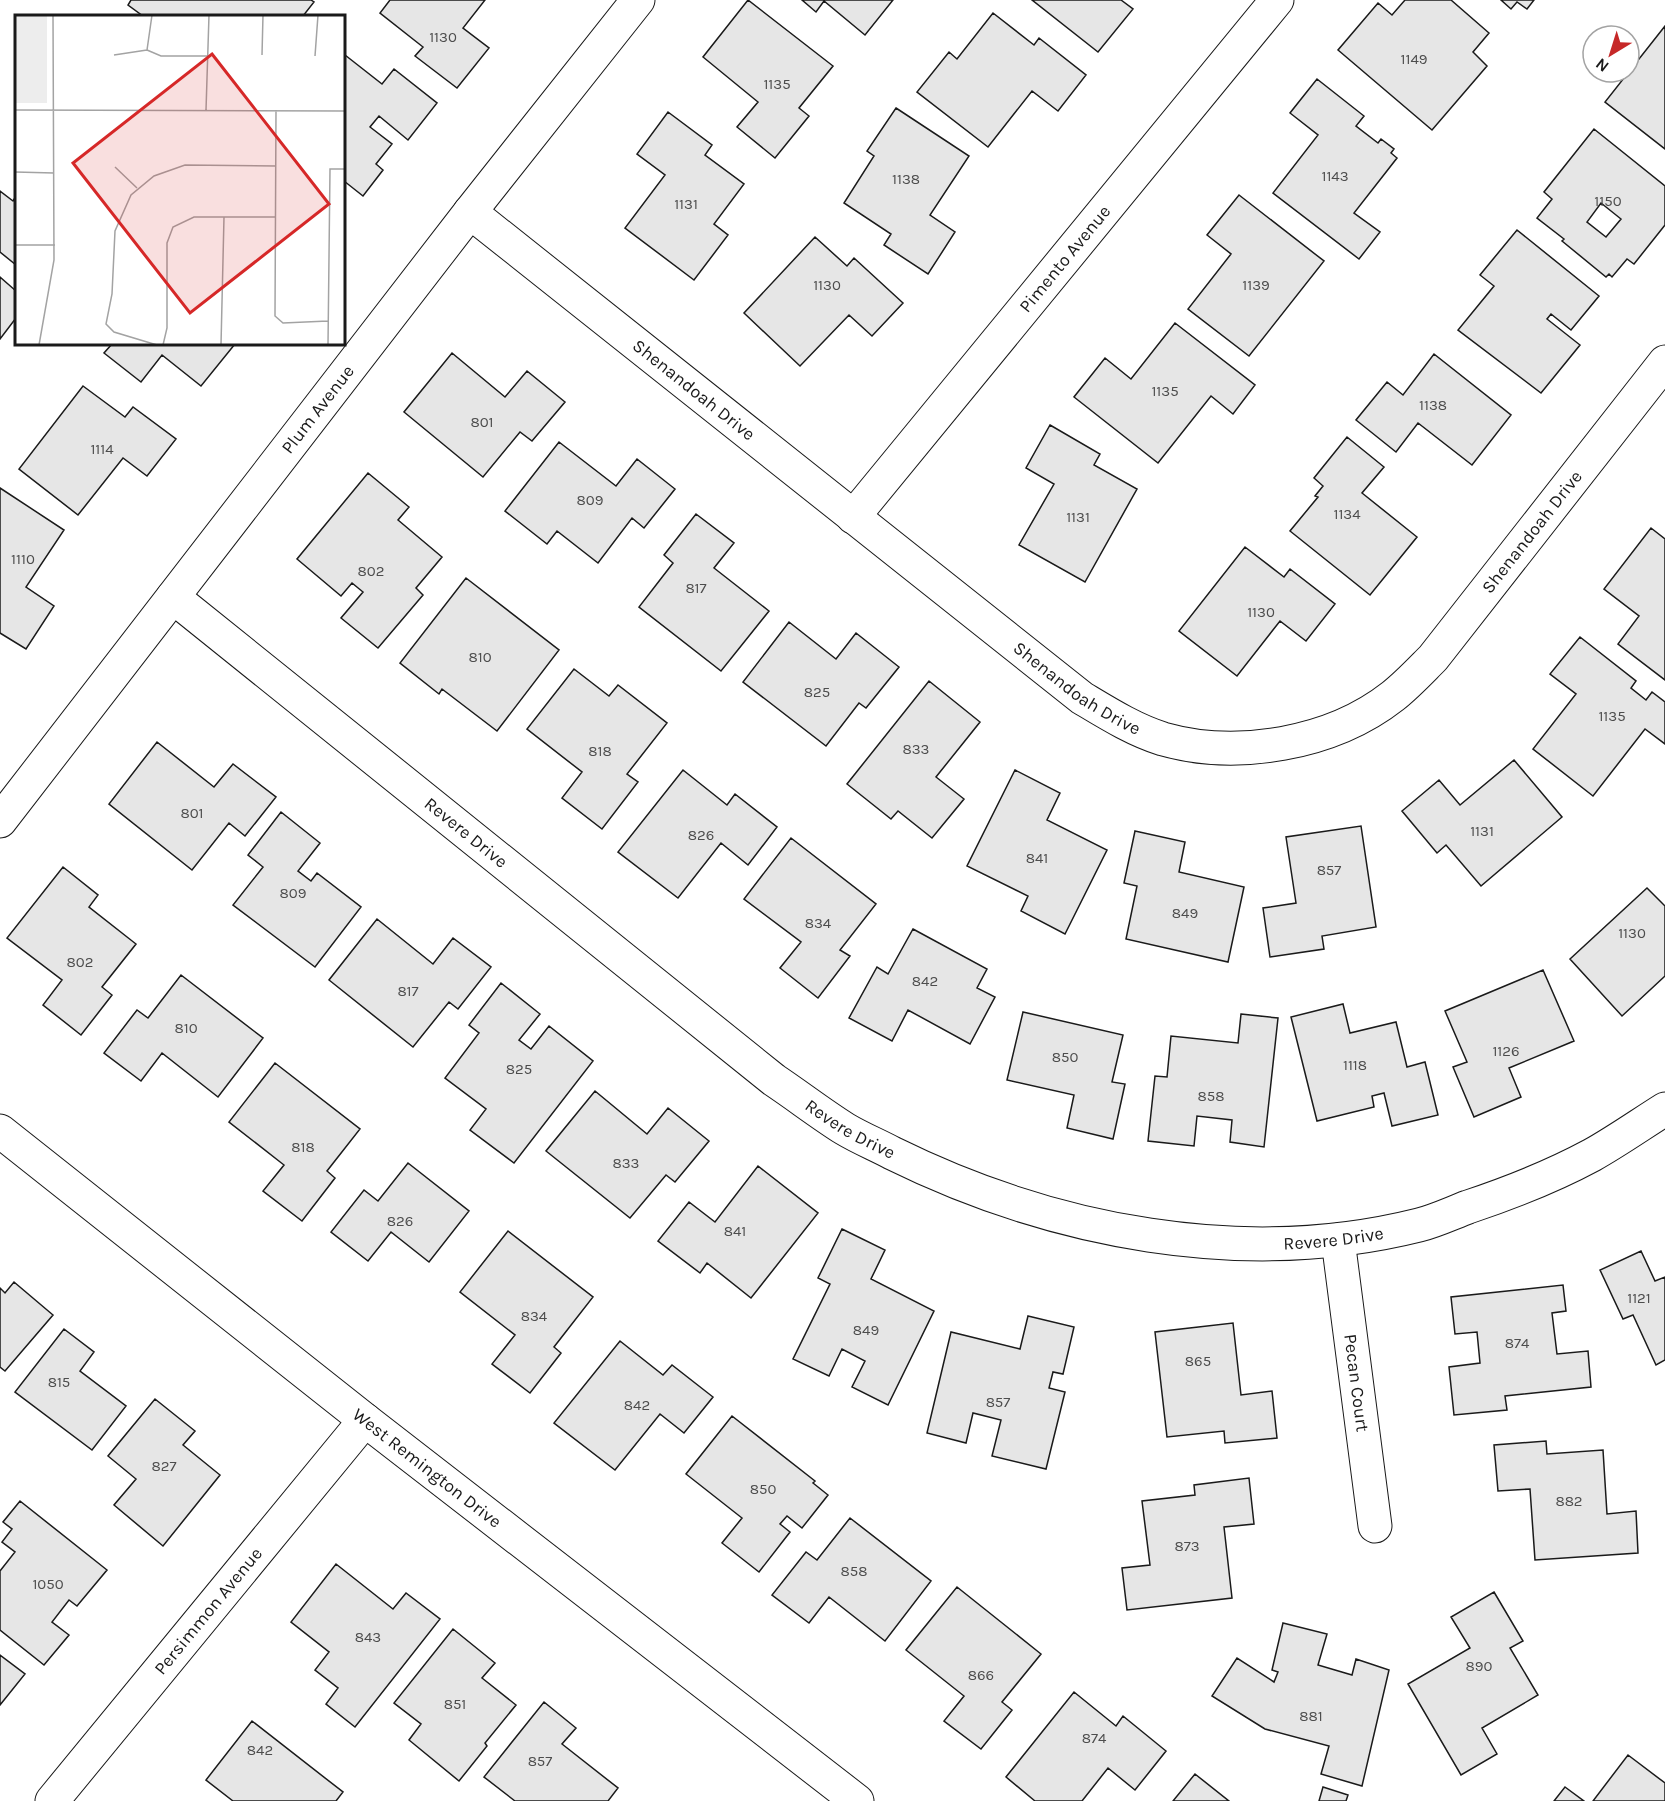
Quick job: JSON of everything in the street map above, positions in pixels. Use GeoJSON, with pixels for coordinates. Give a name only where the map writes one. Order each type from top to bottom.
{"type":"FeatureCollection","features":[{"type":"Feature","properties":{"kind":"street","name":"Plum Avenue"},"geometry":{"type":"LineString","coordinates":[[0,821],[470,212],[638,0]]}},
{"type":"Feature","properties":{"kind":"street","name":"Pimento Avenue"},"geometry":{"type":"LineString","coordinates":[[853,517],[1276,0]]}},
{"type":"Feature","properties":{"kind":"street","name":"Shenandoah Drive"},"geometry":{"type":"LineString","coordinates":[[470,212],[1082,698],[1120,721],[1162,738],[1204,747],[1248,747],[1293,742],[1344,725],[1393,696],[1433,658],[1665,362]]}},
{"type":"Feature","properties":{"kind":"street","name":"Revere Drive"},"geometry":{"type":"LineString","coordinates":[[172,597],[774,1080],[845,1129],[934,1172],[998,1198],[1077,1222],[1139,1233],[1266,1244],[1338,1240],[1420,1225],[1504,1194],[1591,1155],[1665,1109]]}},
{"type":"Feature","properties":{"kind":"street","name":"West Remington Drive"},"geometry":{"type":"LineString","coordinates":[[0,1131],[364,1420],[857,1801]]}},
{"type":"Feature","properties":{"kind":"street","name":"Pecan Court"},"geometry":{"type":"LineString","coordinates":[[1338,1240],[1375,1526]]}},
{"type":"Feature","properties":{"kind":"street","name":"Persimmon Avenue"},"geometry":{"type":"LineString","coordinates":[[52,1801],[364,1420]]}},
{"type":"Feature","properties":{"kind":"building"},"geometry":{"type":"Polygon","coordinates":[[[131,0],[311,0],[314,2],[304,15],[142,15],[128,5],[131,0]]]}},
{"type":"Feature","properties":{"kind":"building"},"geometry":{"type":"Polygon","coordinates":[[[390,0],[485,0],[463,28],[489,48],[457,88],[415,56],[423,47],[380,13],[390,0]]]}},
{"type":"Feature","properties":{"kind":"building"},"geometry":{"type":"Polygon","coordinates":[[[748,0],[833,66],[799,108],[809,116],[775,158],[737,127],[758,102],[703,57],[748,0]]]}},
{"type":"Feature","properties":{"kind":"building"},"geometry":{"type":"Polygon","coordinates":[[[802,0],[893,0],[865,35],[824,1],[816,12],[802,0]]]}},
{"type":"Feature","properties":{"kind":"building"},"geometry":{"type":"Polygon","coordinates":[[[1032,0],[1121,0],[1133,9],[1098,52],[1032,0]]]}},
{"type":"Feature","properties":{"kind":"building"},"geometry":{"type":"Polygon","coordinates":[[[1405,0],[1451,0],[1489,33],[1473,52],[1487,66],[1432,130],[1338,50],[1378,3],[1392,15],[1405,0]]]}},
{"type":"Feature","properties":{"kind":"building"},"geometry":{"type":"Polygon","coordinates":[[[1501,0],[1534,0],[1527,9],[1517,2],[1511,9],[1501,0]]]}},
{"type":"Feature","properties":{"kind":"building"},"geometry":{"type":"Polygon","coordinates":[[[993,13],[1034,45],[1039,38],[1086,75],[1058,111],[1032,91],[988,147],[917,92],[949,52],[957,59],[993,13]]]}},
{"type":"Feature","properties":{"kind":"building"},"geometry":{"type":"Polygon","coordinates":[[[1665,26],[1665,149],[1605,102],[1619,84],[1641,84],[1641,56],[1665,26]]]}},
{"type":"Feature","properties":{"kind":"building"},"geometry":{"type":"Polygon","coordinates":[[[345,55],[382,84],[394,69],[437,103],[408,140],[379,116],[370,127],[392,144],[376,164],[383,170],[363,196],[345,182],[345,55]]]}},
{"type":"Feature","properties":{"kind":"building"},"geometry":{"type":"Polygon","coordinates":[[[1317,79],[1364,116],[1356,126],[1378,143],[1381,139],[1394,149],[1391,153],[1397,158],[1354,213],[1380,232],[1359,259],[1273,193],[1318,135],[1290,113],[1317,79]]]}},
{"type":"Feature","properties":{"kind":"building"},"geometry":{"type":"Polygon","coordinates":[[[896,108],[969,156],[930,215],[955,232],[928,274],[884,245],[891,234],[844,203],[874,156],[867,151],[896,108]]]}},
{"type":"Feature","properties":{"kind":"building"},"geometry":{"type":"Polygon","coordinates":[[[668,112],[712,145],[705,155],[744,184],[714,224],[728,235],[694,280],[625,228],[665,175],[637,154],[668,112]]]}},
{"type":"Feature","properties":{"kind":"building"},"geometry":{"type":"Polygon","coordinates":[[[1594,129],[1665,186],[1665,225],[1634,264],[1627,259],[1612,277],[1609,274],[1606,277],[1537,218],[1552,199],[1544,192],[1594,129]],[[1601,203],[1587,222],[1606,237],[1621,219],[1601,203]]]}},
{"type":"Feature","properties":{"kind":"building"},"geometry":{"type":"Polygon","coordinates":[[[0,191],[13,201],[15,198],[15,264],[0,252],[0,191]]]}},
{"type":"Feature","properties":{"kind":"building"},"geometry":{"type":"Polygon","coordinates":[[[1239,195],[1324,261],[1249,356],[1188,309],[1231,254],[1207,235],[1239,195]]]}},
{"type":"Feature","properties":{"kind":"building"},"geometry":{"type":"Polygon","coordinates":[[[1517,230],[1599,296],[1571,330],[1551,314],[1547,319],[1580,345],[1541,393],[1458,330],[1494,286],[1480,275],[1517,230]]]}},
{"type":"Feature","properties":{"kind":"building"},"geometry":{"type":"Polygon","coordinates":[[[815,237],[847,266],[854,258],[903,303],[872,336],[849,315],[800,366],[744,313],[815,237]]]}},
{"type":"Feature","properties":{"kind":"building"},"geometry":{"type":"Polygon","coordinates":[[[0,277],[15,290],[15,319],[0,339],[0,277]]]}},
{"type":"Feature","properties":{"kind":"building"},"geometry":{"type":"Polygon","coordinates":[[[1175,323],[1255,385],[1233,414],[1211,396],[1158,463],[1074,397],[1105,358],[1131,379],[1175,323]]]}},
{"type":"Feature","properties":{"kind":"building"},"geometry":{"type":"Polygon","coordinates":[[[111,345],[234,345],[201,386],[162,355],[141,382],[104,353],[111,345]]]}},
{"type":"Feature","properties":{"kind":"building"},"geometry":{"type":"Polygon","coordinates":[[[452,353],[505,397],[527,371],[565,402],[532,441],[520,432],[483,477],[404,412],[452,353]]]}},
{"type":"Feature","properties":{"kind":"building"},"geometry":{"type":"Polygon","coordinates":[[[1434,354],[1511,415],[1472,465],[1418,423],[1396,452],[1356,420],[1387,382],[1403,395],[1434,354]]]}},
{"type":"Feature","properties":{"kind":"building"},"geometry":{"type":"Polygon","coordinates":[[[83,386],[125,417],[133,407],[176,439],[147,476],[123,458],[78,515],[19,469],[83,386]]]}},
{"type":"Feature","properties":{"kind":"building"},"geometry":{"type":"Polygon","coordinates":[[[1050,425],[1100,454],[1094,465],[1137,489],[1085,582],[1019,545],[1054,484],[1026,468],[1050,425]]]}},
{"type":"Feature","properties":{"kind":"building"},"geometry":{"type":"Polygon","coordinates":[[[1347,437],[1384,467],[1362,493],[1417,537],[1370,595],[1290,531],[1318,497],[1315,496],[1323,486],[1314,478],[1347,437]]]}},
{"type":"Feature","properties":{"kind":"building"},"geometry":{"type":"Polygon","coordinates":[[[559,442],[616,486],[637,459],[675,489],[644,528],[632,518],[598,563],[557,531],[547,544],[505,511],[559,442]]]}},
{"type":"Feature","properties":{"kind":"building"},"geometry":{"type":"Polygon","coordinates":[[[368,473],[409,507],[398,520],[442,557],[416,588],[423,595],[378,648],[341,618],[363,592],[352,583],[341,596],[297,559],[368,473]]]}},
{"type":"Feature","properties":{"kind":"building"},"geometry":{"type":"Polygon","coordinates":[[[0,488],[64,530],[26,587],[54,606],[26,649],[0,633],[0,488]]]}},
{"type":"Feature","properties":{"kind":"building"},"geometry":{"type":"Polygon","coordinates":[[[696,514],[734,543],[714,568],[769,611],[721,671],[639,607],[673,563],[664,555],[696,514]]]}},
{"type":"Feature","properties":{"kind":"building"},"geometry":{"type":"Polygon","coordinates":[[[1651,528],[1665,539],[1665,680],[1618,644],[1639,616],[1604,589],[1651,528]]]}},
{"type":"Feature","properties":{"kind":"building"},"geometry":{"type":"Polygon","coordinates":[[[1245,547],[1284,577],[1290,569],[1335,604],[1306,641],[1280,621],[1237,676],[1179,631],[1245,547]]]}},
{"type":"Feature","properties":{"kind":"building"},"geometry":{"type":"Polygon","coordinates":[[[466,578],[559,650],[497,731],[442,689],[439,694],[400,663],[466,578]]]}},
{"type":"Feature","properties":{"kind":"building"},"geometry":{"type":"Polygon","coordinates":[[[789,622],[836,659],[856,633],[899,667],[866,708],[859,703],[826,746],[743,682],[789,622]]]}},
{"type":"Feature","properties":{"kind":"building"},"geometry":{"type":"Polygon","coordinates":[[[1580,637],[1636,681],[1631,688],[1646,700],[1652,692],[1665,702],[1665,744],[1645,729],[1593,796],[1533,749],[1576,694],[1550,674],[1580,637]]]}},
{"type":"Feature","properties":{"kind":"building"},"geometry":{"type":"Polygon","coordinates":[[[574,669],[609,696],[618,685],[667,723],[627,774],[638,782],[602,829],[562,798],[582,772],[527,729],[574,669]]]}},
{"type":"Feature","properties":{"kind":"building"},"geometry":{"type":"Polygon","coordinates":[[[929,681],[980,722],[936,777],[964,799],[932,838],[898,811],[891,819],[847,784],[929,681]]]}},
{"type":"Feature","properties":{"kind":"building"},"geometry":{"type":"Polygon","coordinates":[[[157,742],[214,787],[233,764],[276,797],[245,836],[229,823],[192,870],[109,804],[157,742]]]}},
{"type":"Feature","properties":{"kind":"building"},"geometry":{"type":"Polygon","coordinates":[[[1514,760],[1562,817],[1481,886],[1446,845],[1437,853],[1402,811],[1439,780],[1460,805],[1514,760]]]}},
{"type":"Feature","properties":{"kind":"building"},"geometry":{"type":"Polygon","coordinates":[[[683,770],[727,805],[735,794],[777,827],[748,865],[721,843],[678,898],[618,852],[683,770]]]}},
{"type":"Feature","properties":{"kind":"building"},"geometry":{"type":"Polygon","coordinates":[[[1015,770],[1060,793],[1047,820],[1107,850],[1065,934],[1021,911],[1028,896],[967,866],[1015,770]]]}},
{"type":"Feature","properties":{"kind":"building"},"geometry":{"type":"Polygon","coordinates":[[[281,812],[320,843],[298,871],[311,881],[317,873],[361,907],[315,967],[233,905],[263,867],[248,855],[281,812]]]}},
{"type":"Feature","properties":{"kind":"building"},"geometry":{"type":"Polygon","coordinates":[[[1361,826],[1376,927],[1322,936],[1324,949],[1270,957],[1263,908],[1296,903],[1286,837],[1361,826]]]}},
{"type":"Feature","properties":{"kind":"building"},"geometry":{"type":"Polygon","coordinates":[[[1135,831],[1185,842],[1179,872],[1244,887],[1228,962],[1126,939],[1137,886],[1124,883],[1135,831]]]}},
{"type":"Feature","properties":{"kind":"building"},"geometry":{"type":"Polygon","coordinates":[[[791,838],[876,904],[840,950],[850,956],[818,998],[780,968],[801,942],[744,899],[791,838]]]}},
{"type":"Feature","properties":{"kind":"building"},"geometry":{"type":"Polygon","coordinates":[[[63,867],[98,895],[89,907],[136,944],[102,987],[112,995],[81,1035],[43,1005],[62,980],[7,938],[63,867]]]}},
{"type":"Feature","properties":{"kind":"building"},"geometry":{"type":"Polygon","coordinates":[[[1647,888],[1665,906],[1665,976],[1622,1016],[1570,959],[1647,888]]]}},
{"type":"Feature","properties":{"kind":"building"},"geometry":{"type":"Polygon","coordinates":[[[377,919],[433,964],[453,938],[491,967],[458,1009],[449,1002],[413,1047],[329,980],[377,919]]]}},
{"type":"Feature","properties":{"kind":"building"},"geometry":{"type":"Polygon","coordinates":[[[913,929],[987,969],[977,988],[995,997],[970,1044],[908,1010],[892,1041],[849,1018],[877,967],[888,974],[913,929]]]}},
{"type":"Feature","properties":{"kind":"building"},"geometry":{"type":"Polygon","coordinates":[[[1543,970],[1574,1041],[1509,1068],[1521,1097],[1474,1117],[1453,1067],[1467,1062],[1445,1011],[1543,970]]]}},
{"type":"Feature","properties":{"kind":"building"},"geometry":{"type":"Polygon","coordinates":[[[181,975],[263,1038],[218,1097],[162,1053],[141,1081],[104,1053],[137,1010],[148,1018],[181,975]]]}},
{"type":"Feature","properties":{"kind":"building"},"geometry":{"type":"Polygon","coordinates":[[[501,983],[540,1014],[519,1040],[531,1049],[549,1026],[593,1061],[514,1163],[470,1130],[486,1109],[445,1078],[479,1033],[469,1025],[501,983]]]}},
{"type":"Feature","properties":{"kind":"building"},"geometry":{"type":"Polygon","coordinates":[[[1343,1004],[1350,1033],[1396,1022],[1407,1067],[1425,1062],[1438,1115],[1392,1126],[1384,1093],[1372,1096],[1374,1107],[1317,1121],[1291,1017],[1343,1004]]]}},
{"type":"Feature","properties":{"kind":"building"},"geometry":{"type":"Polygon","coordinates":[[[1023,1012],[1123,1035],[1112,1082],[1125,1084],[1113,1139],[1067,1128],[1074,1095],[1007,1080],[1023,1012]]]}},
{"type":"Feature","properties":{"kind":"building"},"geometry":{"type":"Polygon","coordinates":[[[1241,1014],[1278,1018],[1264,1147],[1230,1142],[1232,1120],[1197,1116],[1194,1146],[1148,1141],[1155,1076],[1167,1077],[1171,1036],[1238,1043],[1241,1014]]]}},
{"type":"Feature","properties":{"kind":"building"},"geometry":{"type":"Polygon","coordinates":[[[275,1063],[360,1129],[327,1171],[335,1178],[302,1221],[263,1191],[284,1165],[229,1122],[275,1063]]]}},
{"type":"Feature","properties":{"kind":"building"},"geometry":{"type":"Polygon","coordinates":[[[595,1091],[647,1134],[668,1108],[709,1141],[675,1182],[666,1175],[630,1218],[546,1151],[595,1091]]]}},
{"type":"Feature","properties":{"kind":"building"},"geometry":{"type":"Polygon","coordinates":[[[408,1163],[469,1211],[429,1262],[391,1232],[368,1261],[331,1232],[364,1190],[378,1201],[408,1163]]]}},
{"type":"Feature","properties":{"kind":"building"},"geometry":{"type":"Polygon","coordinates":[[[758,1166],[818,1213],[751,1298],[707,1263],[700,1273],[658,1241],[689,1202],[715,1222],[758,1166]]]}},
{"type":"Feature","properties":{"kind":"building"},"geometry":{"type":"Polygon","coordinates":[[[842,1229],[885,1250],[871,1279],[934,1311],[888,1405],[852,1387],[865,1361],[842,1349],[829,1376],[793,1359],[830,1284],[818,1278],[842,1229]]]}},
{"type":"Feature","properties":{"kind":"building"},"geometry":{"type":"Polygon","coordinates":[[[508,1231],[593,1297],[554,1347],[561,1353],[530,1393],[492,1364],[515,1335],[460,1292],[508,1231]]]}},
{"type":"Feature","properties":{"kind":"building"},"geometry":{"type":"Polygon","coordinates":[[[1641,1251],[1655,1281],[1665,1277],[1665,1360],[1656,1365],[1633,1315],[1623,1319],[1600,1270],[1641,1251]]]}},
{"type":"Feature","properties":{"kind":"building"},"geometry":{"type":"Polygon","coordinates":[[[14,1282],[53,1315],[5,1371],[0,1367],[0,1288],[5,1293],[14,1282]]]}},
{"type":"Feature","properties":{"kind":"building"},"geometry":{"type":"Polygon","coordinates":[[[1563,1285],[1566,1311],[1552,1313],[1557,1354],[1588,1351],[1591,1387],[1505,1396],[1507,1410],[1454,1415],[1449,1367],[1480,1363],[1477,1332],[1455,1334],[1451,1297],[1563,1285]]]}},
{"type":"Feature","properties":{"kind":"building"},"geometry":{"type":"Polygon","coordinates":[[[1028,1316],[1074,1327],[1063,1374],[1053,1372],[1049,1388],[1065,1392],[1046,1469],[992,1456],[1001,1420],[973,1413],[966,1443],[927,1433],[951,1332],[1020,1349],[1028,1316]]]}},
{"type":"Feature","properties":{"kind":"building"},"geometry":{"type":"Polygon","coordinates":[[[1233,1323],[1241,1395],[1272,1391],[1277,1438],[1225,1443],[1224,1431],[1167,1437],[1155,1332],[1233,1323]]]}},
{"type":"Feature","properties":{"kind":"building"},"geometry":{"type":"Polygon","coordinates":[[[64,1329],[94,1352],[80,1371],[126,1406],[92,1450],[15,1392],[64,1329]]]}},
{"type":"Feature","properties":{"kind":"building"},"geometry":{"type":"Polygon","coordinates":[[[620,1341],[663,1375],[672,1365],[713,1397],[684,1433],[660,1414],[615,1470],[554,1423],[620,1341]]]}},
{"type":"Feature","properties":{"kind":"building"},"geometry":{"type":"Polygon","coordinates":[[[155,1399],[195,1431],[183,1445],[220,1475],[163,1546],[114,1505],[136,1479],[108,1456],[155,1399]]]}},
{"type":"Feature","properties":{"kind":"building"},"geometry":{"type":"Polygon","coordinates":[[[732,1416],[815,1481],[813,1483],[828,1495],[802,1528],[787,1516],[780,1524],[790,1532],[759,1572],[722,1543],[742,1518],[686,1474],[732,1416]]]}},
{"type":"Feature","properties":{"kind":"building"},"geometry":{"type":"Polygon","coordinates":[[[1546,1441],[1547,1454],[1603,1450],[1607,1514],[1636,1511],[1638,1553],[1535,1560],[1530,1489],[1498,1491],[1494,1445],[1546,1441]]]}},
{"type":"Feature","properties":{"kind":"building"},"geometry":{"type":"Polygon","coordinates":[[[1249,1478],[1254,1524],[1224,1527],[1232,1598],[1127,1610],[1122,1568],[1150,1565],[1142,1501],[1195,1495],[1194,1485],[1249,1478]]]}},
{"type":"Feature","properties":{"kind":"building"},"geometry":{"type":"Polygon","coordinates":[[[20,1501],[107,1570],[77,1606],[69,1600],[52,1622],[69,1635],[44,1665],[0,1630],[0,1571],[15,1552],[2,1542],[12,1529],[3,1522],[20,1501]]]}},
{"type":"Feature","properties":{"kind":"building"},"geometry":{"type":"Polygon","coordinates":[[[850,1518],[931,1581],[885,1641],[829,1597],[809,1623],[772,1595],[806,1552],[817,1560],[850,1518]]]}},
{"type":"Feature","properties":{"kind":"building"},"geometry":{"type":"Polygon","coordinates":[[[336,1564],[393,1609],[406,1593],[440,1619],[355,1727],[326,1704],[338,1688],[315,1670],[329,1652],[291,1622],[336,1564]]]}},
{"type":"Feature","properties":{"kind":"building"},"geometry":{"type":"Polygon","coordinates":[[[957,1587],[1041,1654],[1002,1702],[1012,1710],[981,1749],[944,1721],[964,1696],[906,1650],[957,1587]]]}},
{"type":"Feature","properties":{"kind":"building"},"geometry":{"type":"Polygon","coordinates":[[[1494,1592],[1523,1641],[1510,1648],[1538,1695],[1482,1728],[1497,1754],[1461,1775],[1408,1684],[1470,1648],[1451,1617],[1494,1592]]]}},
{"type":"Feature","properties":{"kind":"building"},"geometry":{"type":"Polygon","coordinates":[[[1283,1623],[1327,1634],[1318,1665],[1352,1675],[1356,1659],[1389,1670],[1362,1786],[1321,1774],[1329,1746],[1265,1729],[1212,1696],[1237,1658],[1274,1682],[1278,1672],[1272,1670],[1283,1623]]]}},
{"type":"Feature","properties":{"kind":"building"},"geometry":{"type":"Polygon","coordinates":[[[453,1629],[495,1663],[482,1678],[516,1705],[485,1743],[487,1746],[459,1781],[409,1740],[421,1724],[394,1703],[453,1629]]]}},
{"type":"Feature","properties":{"kind":"building"},"geometry":{"type":"Polygon","coordinates":[[[0,1655],[25,1674],[0,1705],[0,1655]]]}},
{"type":"Feature","properties":{"kind":"building"},"geometry":{"type":"Polygon","coordinates":[[[1074,1692],[1116,1726],[1123,1716],[1166,1751],[1135,1790],[1108,1768],[1082,1801],[1035,1801],[1006,1777],[1074,1692]]]}},
{"type":"Feature","properties":{"kind":"building"},"geometry":{"type":"Polygon","coordinates":[[[544,1702],[576,1728],[562,1744],[618,1788],[608,1801],[515,1801],[484,1777],[544,1702]]]}},
{"type":"Feature","properties":{"kind":"building"},"geometry":{"type":"Polygon","coordinates":[[[252,1721],[343,1792],[336,1801],[233,1801],[206,1780],[252,1721]]]}},
{"type":"Feature","properties":{"kind":"building"},"geometry":{"type":"Polygon","coordinates":[[[1628,1755],[1665,1783],[1665,1801],[1593,1801],[1628,1755]]]}},
{"type":"Feature","properties":{"kind":"building"},"geometry":{"type":"Polygon","coordinates":[[[1195,1774],[1229,1801],[1173,1801],[1195,1774]]]}},
{"type":"Feature","properties":{"kind":"building"},"geometry":{"type":"Polygon","coordinates":[[[1323,1787],[1348,1795],[1346,1801],[1319,1801],[1323,1787]]]}},
{"type":"Feature","properties":{"kind":"building"},"geometry":{"type":"Polygon","coordinates":[[[1565,1787],[1584,1801],[1554,1801],[1565,1787]]]}}]}
